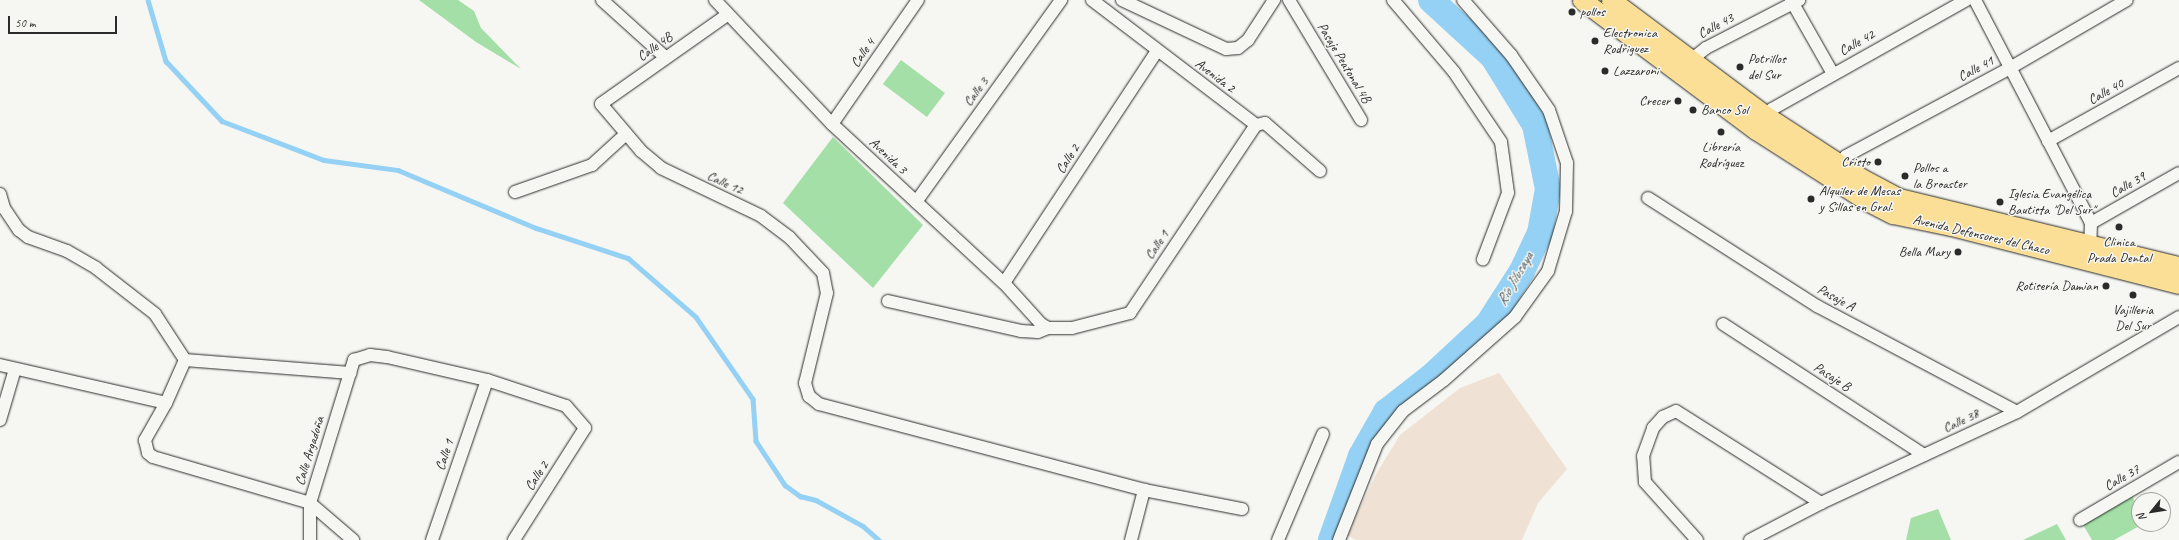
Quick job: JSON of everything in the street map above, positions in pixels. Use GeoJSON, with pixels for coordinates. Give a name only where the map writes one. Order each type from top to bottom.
{"type":"FeatureCollection","features":[{"type":"Feature","properties":{"kind":"main road","name":"Avenida Defensores del Chaco"},"geometry":{"type":"LineString","coordinates":[[1582,0],[1618,7],[1686,66],[1761,123],[1836,172],[1880,188],[1914,203],[2090,252],[2179,284]]}},
{"type":"Feature","properties":{"kind":"main road","name":"Avenida Defensores del Chaco"},"geometry":{"type":"LineString","coordinates":[[2090,252],[2179,266]]}},
{"type":"Feature","properties":{"kind":"street"},"geometry":{"type":"LineString","coordinates":[[602,0],[665,57]]}},
{"type":"Feature","properties":{"kind":"street","name":"Avenida 3"},"geometry":{"type":"LineString","coordinates":[[715,0],[727,15],[832,124],[1004,283],[1041,324],[1048,328]]}},
{"type":"Feature","properties":{"kind":"street","name":"Calle 3"},"geometry":{"type":"LineString","coordinates":[[916,202],[1061,0]]}},
{"type":"Feature","properties":{"kind":"street","name":"Avenida 2"},"geometry":{"type":"LineString","coordinates":[[1092,0],[1256,125],[1265,123],[1320,171]]}},
{"type":"Feature","properties":{"kind":"street"},"geometry":{"type":"LineString","coordinates":[[1122,0],[1226,48],[1238,48],[1248,40],[1274,0]]}},
{"type":"Feature","properties":{"kind":"street","name":"Pasaje Peatonal 4B"},"geometry":{"type":"LineString","coordinates":[[1289,0],[1361,120]]}},
{"type":"Feature","properties":{"kind":"street"},"geometry":{"type":"LineString","coordinates":[[1393,0],[1454,72],[1501,142],[1508,193],[1483,259]]}},
{"type":"Feature","properties":{"kind":"street"},"geometry":{"type":"LineString","coordinates":[[1339,540],[1377,444],[1403,411],[1444,380],[1515,317],[1548,271],[1566,211],[1567,163],[1550,110],[1511,55],[1463,0]]}},
{"type":"Feature","properties":{"kind":"street","name":"Calle 42"},"geometry":{"type":"LineString","coordinates":[[1761,123],[1772,108],[1966,0]]}},
{"type":"Feature","properties":{"kind":"street"},"geometry":{"type":"LineString","coordinates":[[1975,0],[2091,223],[2090,252]]}},
{"type":"Feature","properties":{"kind":"street","name":"Calle 41"},"geometry":{"type":"LineString","coordinates":[[1836,172],[1846,156],[2010,68],[2127,0]]}},
{"type":"Feature","properties":{"kind":"street"},"geometry":{"type":"LineString","coordinates":[[1795,1],[1833,74]]}},
{"type":"Feature","properties":{"kind":"street","name":"Calle 43"},"geometry":{"type":"LineString","coordinates":[[1686,66],[1706,48],[1795,1]]}},
{"type":"Feature","properties":{"kind":"street","name":"Calle 4"},"geometry":{"type":"LineString","coordinates":[[832,124],[914,2]]}},
{"type":"Feature","properties":{"kind":"street","name":"Calle 4B"},"geometry":{"type":"LineString","coordinates":[[601,104],[665,57],[727,15]]}},
{"type":"Feature","properties":{"kind":"street","name":"Calle 2"},"geometry":{"type":"LineString","coordinates":[[1004,283],[1157,51]]}},
{"type":"Feature","properties":{"kind":"street","name":"Calle 40"},"geometry":{"type":"LineString","coordinates":[[2048,141],[2179,68]]}},
{"type":"Feature","properties":{"kind":"street","name":"Calle 12"},"geometry":{"type":"LineString","coordinates":[[601,104],[640,151],[661,168],[761,216],[790,238],[823,273],[827,293],[805,383],[809,396],[819,404],[1144,490]]}},
{"type":"Feature","properties":{"kind":"street","name":"Calle 1"},"geometry":{"type":"LineString","coordinates":[[888,301],[1021,331],[1038,332],[1048,328],[1072,328],[1130,313],[1256,125]]}},
{"type":"Feature","properties":{"kind":"street"},"geometry":{"type":"LineString","coordinates":[[515,192],[592,165],[626,134]]}},
{"type":"Feature","properties":{"kind":"street","name":"Calle 39"},"geometry":{"type":"LineString","coordinates":[[2091,223],[2179,173]]}},
{"type":"Feature","properties":{"kind":"street"},"geometry":{"type":"LineString","coordinates":[[0,194],[4,208],[19,230],[28,237],[67,251],[96,268],[155,314],[185,360]]}},
{"type":"Feature","properties":{"kind":"street","name":"Pasaje A"},"geometry":{"type":"LineString","coordinates":[[1648,198],[1817,306],[2017,412]]}},
{"type":"Feature","properties":{"kind":"street","name":"Calle 38"},"geometry":{"type":"LineString","coordinates":[[1750,540],[1821,503],[2017,412],[2179,317]]}},
{"type":"Feature","properties":{"kind":"street","name":"Pasaje B"},"geometry":{"type":"LineString","coordinates":[[1724,324],[1924,455]]}},
{"type":"Feature","properties":{"kind":"street","name":"Calle Argadoña"},"geometry":{"type":"LineString","coordinates":[[310,540],[310,503],[354,360],[370,355],[487,380]]}},
{"type":"Feature","properties":{"kind":"street"},"geometry":{"type":"LineString","coordinates":[[185,360],[350,373]]}},
{"type":"Feature","properties":{"kind":"street"},"geometry":{"type":"LineString","coordinates":[[185,360],[166,402],[145,440],[144,446],[153,457],[310,503],[353,540]]}},
{"type":"Feature","properties":{"kind":"street"},"geometry":{"type":"LineString","coordinates":[[0,365],[166,402]]}},
{"type":"Feature","properties":{"kind":"street"},"geometry":{"type":"LineString","coordinates":[[0,420],[16,368]]}},
{"type":"Feature","properties":{"kind":"street","name":"Calle 2"},"geometry":{"type":"LineString","coordinates":[[487,380],[566,406],[585,428],[514,540]]}},
{"type":"Feature","properties":{"kind":"street","name":"Calle 1"},"geometry":{"type":"LineString","coordinates":[[432,540],[487,380]]}},
{"type":"Feature","properties":{"kind":"street"},"geometry":{"type":"LineString","coordinates":[[1697,540],[1645,482],[1643,456],[1653,428],[1663,417],[1676,410],[1821,503]]}},
{"type":"Feature","properties":{"kind":"street"},"geometry":{"type":"LineString","coordinates":[[1278,540],[1323,434]]}},
{"type":"Feature","properties":{"kind":"street","name":"Calle 37"},"geometry":{"type":"LineString","coordinates":[[2080,520],[2179,462]]}},
{"type":"Feature","properties":{"kind":"street"},"geometry":{"type":"LineString","coordinates":[[1131,540],[1144,490],[1242,509]]}},
{"type":"Feature","properties":{"kind":"shaded area"},"geometry":{"type":"Polygon","coordinates":[[[1499,373],[1567,469],[1538,503],[1522,540],[1356,540],[1347,535],[1376,474],[1400,435],[1460,388],[1499,373]]]}},
{"type":"Feature","properties":{"kind":"green space"},"geometry":{"type":"Polygon","coordinates":[[[419,0],[458,0],[474,11],[481,28],[521,69],[476,42],[419,0]]]}},
{"type":"Feature","properties":{"kind":"green space"},"geometry":{"type":"Polygon","coordinates":[[[901,60],[945,93],[927,117],[883,84],[901,60]]]}},
{"type":"Feature","properties":{"kind":"green space"},"geometry":{"type":"Polygon","coordinates":[[[833,137],[923,225],[873,288],[783,203],[833,137]]]}},
{"type":"Feature","properties":{"kind":"green space"},"geometry":{"type":"Polygon","coordinates":[[[2131,497],[2131,531],[2114,540],[2092,540],[2082,523],[2131,497]]]}},
{"type":"Feature","properties":{"kind":"green space"},"geometry":{"type":"Polygon","coordinates":[[[1938,509],[1951,540],[1906,540],[1911,518],[1938,509]]]}},
{"type":"Feature","properties":{"kind":"green space"},"geometry":{"type":"Polygon","coordinates":[[[2057,524],[2066,540],[2023,540],[2057,524]]]}},
{"type":"Feature","properties":{"kind":"waterway"},"geometry":{"type":"LineString","coordinates":[[148,0],[166,61],[222,121],[324,160],[398,170],[536,228],[628,258],[696,317],[753,399],[756,441],[785,485],[800,496],[816,500],[863,526],[879,540]]}},
{"type":"Feature","properties":{"kind":"waterway","name":"Río Jilusaya"},"geometry":{"type":"LineString","coordinates":[[1331,540],[1361,456],[1386,412],[1432,376],[1488,324],[1522,271],[1540,233],[1548,189],[1535,125],[1493,57],[1431,0]]}},
{"type":"Feature","properties":{"kind":"place","name":"pollos"},"geometry":{"type":"Point","coordinates":[1572,12]}},
{"type":"Feature","properties":{"kind":"place","name":"Electronica Rodriguez"},"geometry":{"type":"Point","coordinates":[1595,41]}},
{"type":"Feature","properties":{"kind":"place","name":"Potrillos del Sur"},"geometry":{"type":"Point","coordinates":[1740,67]}},
{"type":"Feature","properties":{"kind":"place","name":"Lazzaroni"},"geometry":{"type":"Point","coordinates":[1605,71]}},
{"type":"Feature","properties":{"kind":"place","name":"Crecer"},"geometry":{"type":"Point","coordinates":[1678,101]}},
{"type":"Feature","properties":{"kind":"place","name":"Banco Sol"},"geometry":{"type":"Point","coordinates":[1693,110]}},
{"type":"Feature","properties":{"kind":"place","name":"Librería Rodríguez"},"geometry":{"type":"Point","coordinates":[1721,132]}},
{"type":"Feature","properties":{"kind":"place","name":"Cristo"},"geometry":{"type":"Point","coordinates":[1878,162]}},
{"type":"Feature","properties":{"kind":"place","name":"Pollos a la Broaster"},"geometry":{"type":"Point","coordinates":[1905,176]}},
{"type":"Feature","properties":{"kind":"place","name":"Alquiler de Mesas y Sillas en Gral."},"geometry":{"type":"Point","coordinates":[1811,199]}},
{"type":"Feature","properties":{"kind":"place","name":"Iglesia Evangélica Bautista \"Del Sur\""},"geometry":{"type":"Point","coordinates":[2000,202]}},
{"type":"Feature","properties":{"kind":"place","name":"Clinica Prada Dental"},"geometry":{"type":"Point","coordinates":[2119,227]}},
{"type":"Feature","properties":{"kind":"place","name":"Bella Mary"},"geometry":{"type":"Point","coordinates":[1958,252]}},
{"type":"Feature","properties":{"kind":"place","name":"Rotisería Damian"},"geometry":{"type":"Point","coordinates":[2106,286]}},
{"type":"Feature","properties":{"kind":"place","name":"Vajilleria Del Sur"},"geometry":{"type":"Point","coordinates":[2133,295]}}]}
